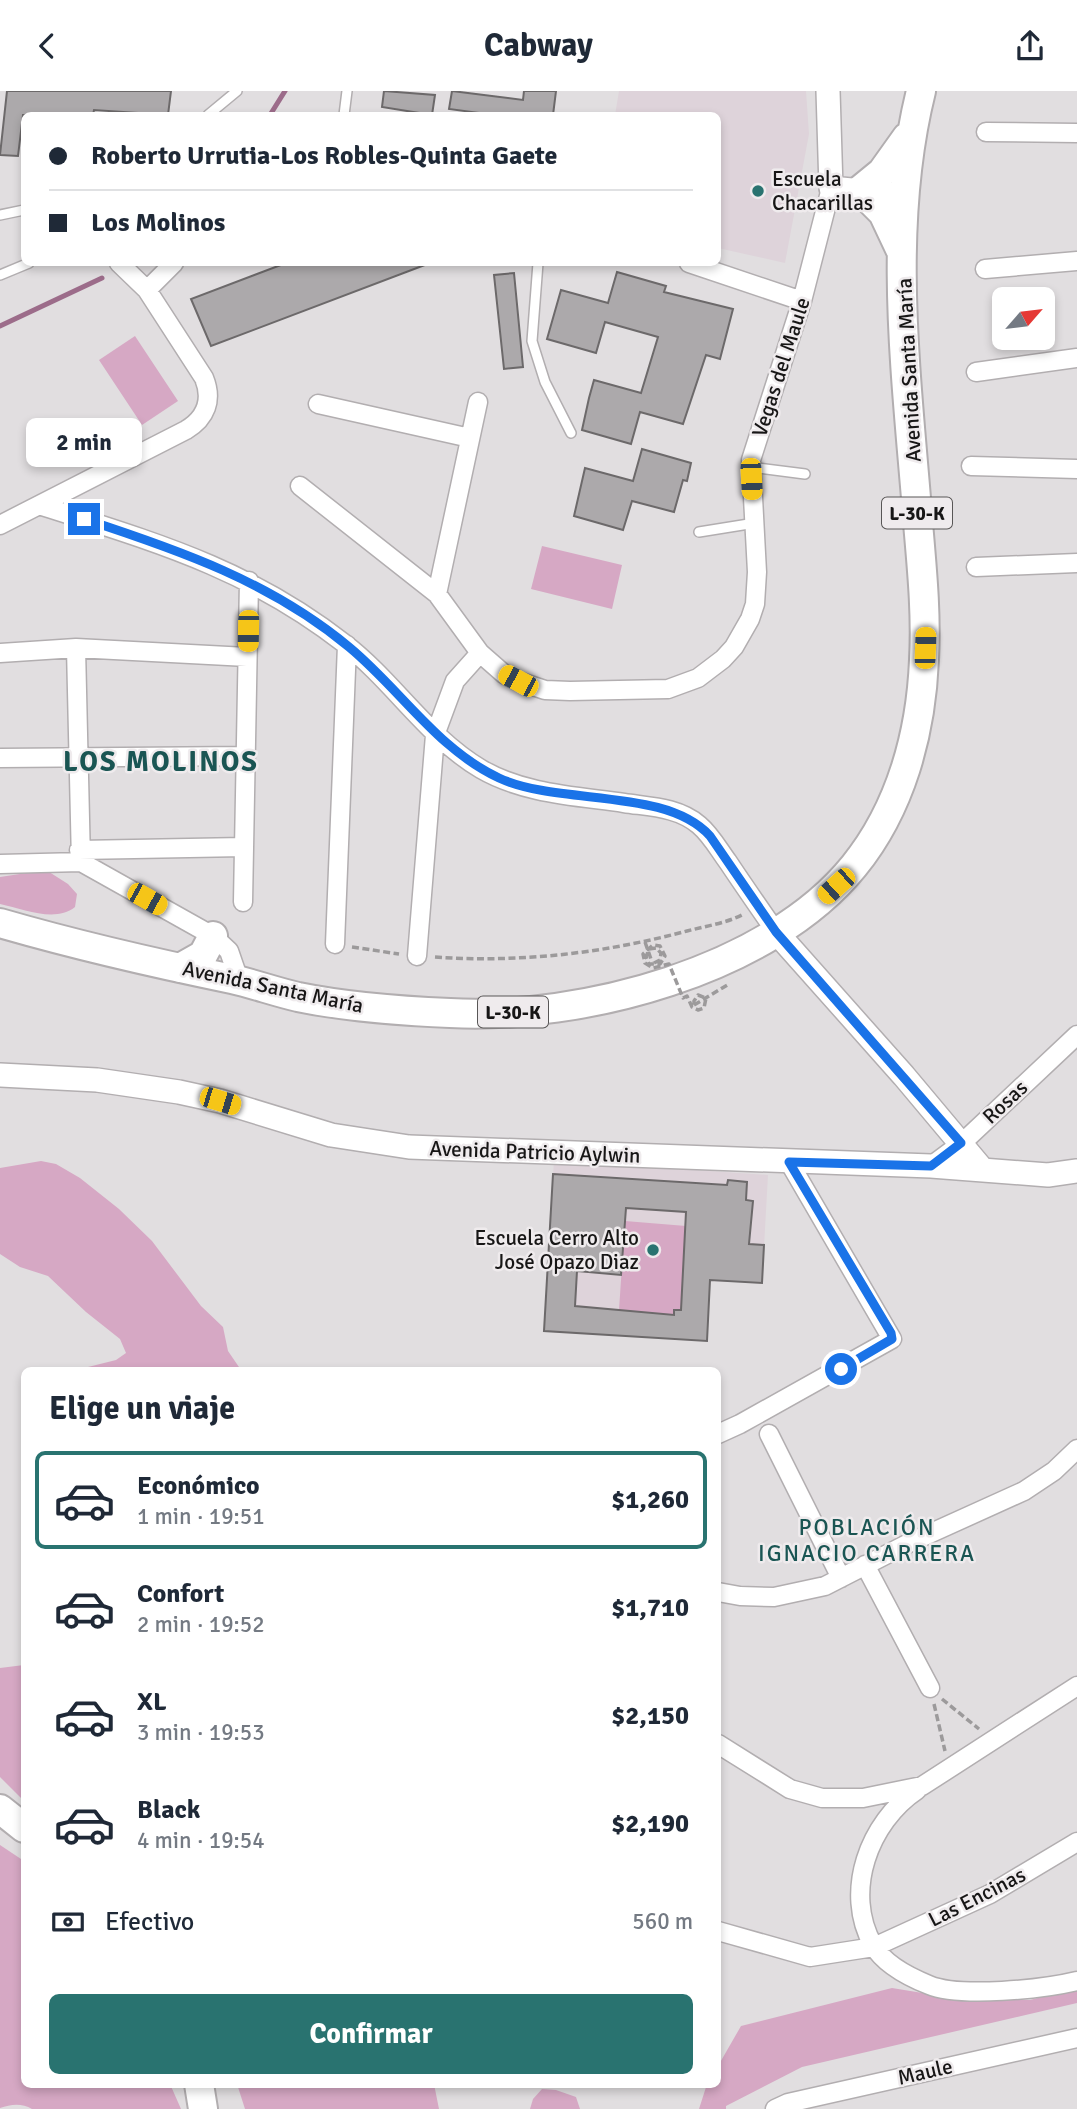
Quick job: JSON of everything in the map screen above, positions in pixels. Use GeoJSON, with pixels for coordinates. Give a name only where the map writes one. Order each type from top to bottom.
{"type":"FeatureCollection","features":[{"type":"Feature","properties":{"kind":"main road"},"geometry":{"type":"LineString","coordinates":[[904,269],[902,254],[892,226],[878,207],[860,190],[892,162],[905,140],[918,103]]}},
{"type":"Feature","properties":{"kind":"main road","name":"Avenida Santa María"},"geometry":{"type":"LineString","coordinates":[[0,923],[297,997],[381,1009],[454,1014],[536,1011],[616,997],[655,986],[722,960],[776,932],[827,895],[868,847],[902,780],[916,726],[924,665],[925,608],[909,410],[904,269],[904,195],[918,103]]}},
{"type":"Feature","properties":{"kind":"main road"},"geometry":{"type":"LineString","coordinates":[[180,968],[203,955],[213,936]]}},
{"type":"Feature","properties":{"kind":"main road"},"geometry":{"type":"LineString","coordinates":[[0,1809],[21,1826]]}},
{"type":"Feature","properties":{"kind":"main road"},"geometry":{"type":"LineString","coordinates":[[200,2088],[203,2109]]}},
{"type":"Feature","properties":{"kind":"street"},"geometry":{"type":"LineString","coordinates":[[828,91],[831,188],[904,195]]}},
{"type":"Feature","properties":{"kind":"street"},"geometry":{"type":"LineString","coordinates":[[985,132],[1077,133]]}},
{"type":"Feature","properties":{"kind":"street","name":"Vegas del Maule"},"geometry":{"type":"LineString","coordinates":[[300,486],[438,594],[480,653],[504,674],[545,689],[668,688],[698,678],[734,647],[750,619],[757,588],[751,467],[802,302],[831,188]]}},
{"type":"Feature","properties":{"kind":"street"},"geometry":{"type":"LineString","coordinates":[[985,269],[1077,261]]}},
{"type":"Feature","properties":{"kind":"street"},"geometry":{"type":"LineString","coordinates":[[0,525],[186,430],[201,419],[205,411],[209,394],[204,378],[147,290],[122,266]]}},
{"type":"Feature","properties":{"kind":"street"},"geometry":{"type":"LineString","coordinates":[[147,290],[171,266]]}},
{"type":"Feature","properties":{"kind":"street"},"geometry":{"type":"LineString","coordinates":[[698,266],[802,302]]}},
{"type":"Feature","properties":{"kind":"street"},"geometry":{"type":"LineString","coordinates":[[976,372],[1077,358]]}},
{"type":"Feature","properties":{"kind":"street"},"geometry":{"type":"LineString","coordinates":[[438,594],[478,402]]}},
{"type":"Feature","properties":{"kind":"street"},"geometry":{"type":"LineString","coordinates":[[318,404],[470,438]]}},
{"type":"Feature","properties":{"kind":"street"},"geometry":{"type":"LineString","coordinates":[[971,466],[1077,469]]}},
{"type":"Feature","properties":{"kind":"street"},"geometry":{"type":"LineString","coordinates":[[39,505],[185,552],[249,581],[294,607],[347,645],[389,683],[435,735],[468,761],[517,785],[663,809],[689,818],[710,836],[776,932],[982,1169]]}},
{"type":"Feature","properties":{"kind":"street"},"geometry":{"type":"LineString","coordinates":[[976,567],[1077,563]]}},
{"type":"Feature","properties":{"kind":"street"},"geometry":{"type":"LineString","coordinates":[[243,902],[249,581]]}},
{"type":"Feature","properties":{"kind":"street"},"geometry":{"type":"LineString","coordinates":[[335,944],[347,645]]}},
{"type":"Feature","properties":{"kind":"street"},"geometry":{"type":"LineString","coordinates":[[0,653],[76,648],[247,657]]}},
{"type":"Feature","properties":{"kind":"street"},"geometry":{"type":"LineString","coordinates":[[76,648],[80,856]]}},
{"type":"Feature","properties":{"kind":"street"},"geometry":{"type":"LineString","coordinates":[[417,956],[435,735],[455,681],[480,653]]}},
{"type":"Feature","properties":{"kind":"street"},"geometry":{"type":"LineString","coordinates":[[0,758],[246,755]]}},
{"type":"Feature","properties":{"kind":"street"},"geometry":{"type":"LineString","coordinates":[[0,864],[80,856],[244,847]]}},
{"type":"Feature","properties":{"kind":"street"},"geometry":{"type":"LineString","coordinates":[[80,856],[213,936],[229,951],[239,981]]}},
{"type":"Feature","properties":{"kind":"street","name":"Rosas"},"geometry":{"type":"LineString","coordinates":[[931,1166],[961,1143],[1077,1035]]}},
{"type":"Feature","properties":{"kind":"street","name":"Avenida Patricio Aylwin"},"geometry":{"type":"LineString","coordinates":[[0,1075],[97,1080],[179,1092],[220,1101],[331,1135],[409,1147],[931,1166],[1048,1175],[1077,1171]]}},
{"type":"Feature","properties":{"kind":"street"},"geometry":{"type":"LineString","coordinates":[[721,1433],[892,1339],[789,1162]]}},
{"type":"Feature","properties":{"kind":"street"},"geometry":{"type":"LineString","coordinates":[[769,1434],[841,1578]]}},
{"type":"Feature","properties":{"kind":"street"},"geometry":{"type":"LineString","coordinates":[[721,1592],[749,1597],[774,1597],[808,1591],[841,1578],[1024,1491],[1054,1471],[1077,1449]]}},
{"type":"Feature","properties":{"kind":"street"},"geometry":{"type":"LineString","coordinates":[[865,1565],[930,1688]]}},
{"type":"Feature","properties":{"kind":"street"},"geometry":{"type":"LineString","coordinates":[[1077,1686],[901,1802],[884,1821],[868,1852],[863,1869],[861,1904],[874,1947],[896,1969],[931,1986],[970,1990],[1010,1989],[1043,1987],[1077,1980]]}},
{"type":"Feature","properties":{"kind":"street"},"geometry":{"type":"LineString","coordinates":[[721,1746],[782,1784],[822,1798],[863,1798],[922,1786]]}},
{"type":"Feature","properties":{"kind":"street","name":"Las Encinas"},"geometry":{"type":"LineString","coordinates":[[721,1931],[810,1957],[874,1947],[990,1894],[1077,1842]]}},
{"type":"Feature","properties":{"kind":"street","name":"Maule"},"geometry":{"type":"LineString","coordinates":[[775,2109],[788,2103],[1077,2038]]}},
{"type":"Feature","properties":{"kind":"lane"},"geometry":{"type":"LineString","coordinates":[[212,112],[237,91]]}},
{"type":"Feature","properties":{"kind":"lane"},"geometry":{"type":"LineString","coordinates":[[344,112],[347,91]]}},
{"type":"Feature","properties":{"kind":"lane"},"geometry":{"type":"LineString","coordinates":[[0,215],[21,210]]}},
{"type":"Feature","properties":{"kind":"lane"},"geometry":{"type":"LineString","coordinates":[[0,275],[22,266]]}},
{"type":"Feature","properties":{"kind":"lane"},"geometry":{"type":"LineString","coordinates":[[538,266],[532,341],[545,382],[572,433]]}},
{"type":"Feature","properties":{"kind":"lane"},"geometry":{"type":"LineString","coordinates":[[751,467],[805,474]]}},
{"type":"Feature","properties":{"kind":"lane"},"geometry":{"type":"LineString","coordinates":[[699,532],[755,523]]}},
{"type":"Feature","properties":{"kind":"path"},"geometry":{"type":"LineString","coordinates":[[335,944],[417,956],[496,959],[542,956],[645,942],[737,918],[758,906]]}},
{"type":"Feature","properties":{"kind":"path"},"geometry":{"type":"LineString","coordinates":[[645,942],[650,961],[654,963],[660,960],[661,953],[656,948],[649,949],[646,957],[649,964],[660,964],[665,956],[660,946],[653,945],[643,954],[645,963],[653,968],[669,964],[683,998],[687,996],[692,1007],[698,1010],[704,1008],[706,998],[698,995],[694,1005]]}},
{"type":"Feature","properties":{"kind":"path"},"geometry":{"type":"LineString","coordinates":[[930,1688],[984,1733]]}},
{"type":"Feature","properties":{"kind":"path"},"geometry":{"type":"LineString","coordinates":[[930,1688],[946,1757]]}},
{"type":"Feature","properties":{"kind":"shaded area","name":"Escuela Chacarillas"},"geometry":{"type":"Polygon","coordinates":[[[619,91],[806,91],[809,134],[785,263],[721,249],[721,112],[616,112],[619,91]]]}},
{"type":"Feature","properties":{"kind":"shaded area"},"geometry":{"type":"Polygon","coordinates":[[[135,336],[178,401],[142,425],[99,360],[135,336]]]}},
{"type":"Feature","properties":{"kind":"shaded area"},"geometry":{"type":"Polygon","coordinates":[[[542,546],[622,565],[612,609],[531,589],[542,546]]]}},
{"type":"Feature","properties":{"kind":"shaded area"},"geometry":{"type":"Polygon","coordinates":[[[46,870],[68,884],[77,894],[75,907],[67,912],[49,914],[0,904],[0,877],[46,870]]]}},
{"type":"Feature","properties":{"kind":"shaded area"},"geometry":{"type":"Polygon","coordinates":[[[554,1160],[768,1175],[762,1283],[710,1281],[707,1341],[544,1331],[554,1160]]]}},
{"type":"Feature","properties":{"kind":"shaded area"},"geometry":{"type":"Polygon","coordinates":[[[41,1161],[56,1164],[80,1178],[119,1209],[152,1241],[201,1306],[223,1327],[228,1351],[239,1367],[88,1367],[116,1360],[126,1353],[120,1339],[48,1276],[20,1267],[0,1254],[0,1168],[41,1161]]]}},
{"type":"Feature","properties":{"kind":"shaded area","name":"Escuela Cerro Alto José Opazo Diaz"},"geometry":{"type":"Polygon","coordinates":[[[625,1221],[686,1226],[681,1310],[674,1310],[674,1315],[619,1310],[625,1221]]]}},
{"type":"Feature","properties":{"kind":"shaded area"},"geometry":{"type":"Polygon","coordinates":[[[21,1665],[21,1798],[0,1777],[0,1668],[21,1665]]]}},
{"type":"Feature","properties":{"kind":"shaded area"},"geometry":{"type":"Polygon","coordinates":[[[0,1845],[21,1859],[21,2088],[172,2088],[181,2109],[32,2109],[16,2105],[0,2108],[0,1845]]]}},
{"type":"Feature","properties":{"kind":"shaded area"},"geometry":{"type":"Polygon","coordinates":[[[892,1988],[959,1999],[1030,2000],[1077,1988],[1077,2003],[802,2067],[726,2106],[726,2109],[699,2109],[706,2088],[721,2088],[721,2061],[741,2026],[892,1988]]]}},
{"type":"Feature","properties":{"kind":"shaded area"},"geometry":{"type":"Polygon","coordinates":[[[238,2088],[435,2088],[439,2109],[245,2109],[238,2088]]]}},
{"type":"Feature","properties":{"kind":"shaded area"},"geometry":{"type":"Polygon","coordinates":[[[542,2089],[556,2090],[576,2097],[580,2109],[530,2109],[533,2099],[542,2089]]]}},
{"type":"Feature","properties":{"kind":"building"},"geometry":{"type":"Polygon","coordinates":[[[7,91],[171,91],[168,112],[21,112],[18,156],[0,155],[7,91]]]}},
{"type":"Feature","properties":{"kind":"building"},"geometry":{"type":"Polygon","coordinates":[[[384,91],[435,95],[432,112],[382,107],[384,91]]]}},
{"type":"Feature","properties":{"kind":"building"},"geometry":{"type":"Polygon","coordinates":[[[452,91],[523,100],[524,91],[556,91],[553,112],[472,112],[449,109],[452,91]]]}},
{"type":"Feature","properties":{"kind":"building"},"geometry":{"type":"Polygon","coordinates":[[[278,266],[422,266],[211,346],[191,299],[278,266]]]}},
{"type":"Feature","properties":{"kind":"building"},"geometry":{"type":"Polygon","coordinates":[[[617,272],[666,286],[664,292],[733,309],[720,359],[706,355],[683,424],[640,412],[631,444],[582,430],[589,398],[594,380],[641,393],[658,337],[605,322],[596,353],[547,339],[561,290],[608,303],[617,272]]]}},
{"type":"Feature","properties":{"kind":"building"},"geometry":{"type":"Polygon","coordinates":[[[514,273],[523,367],[504,369],[494,275],[514,273]]]}},
{"type":"Feature","properties":{"kind":"building"},"geometry":{"type":"Polygon","coordinates":[[[642,449],[691,463],[687,481],[683,480],[674,512],[632,501],[623,530],[574,516],[585,468],[633,481],[642,449]]]}},
{"type":"Feature","properties":{"kind":"building"},"geometry":{"type":"Polygon","coordinates":[[[553,1174],[727,1185],[728,1180],[747,1182],[746,1200],[753,1201],[749,1244],[764,1245],[762,1283],[710,1280],[707,1341],[544,1331],[553,1174]],[[626,1208],[621,1275],[577,1271],[575,1306],[674,1315],[674,1310],[681,1310],[686,1212],[626,1208]]]}},
{"type":"Feature","properties":{"kind":"waterway"},"geometry":{"type":"LineString","coordinates":[[272,112],[285,91]]}},
{"type":"Feature","properties":{"kind":"waterway"},"geometry":{"type":"LineString","coordinates":[[0,326],[102,278]]}},
{"type":"Feature","properties":{"kind":"place","name":"Escuela Chacarillas"},"geometry":{"type":"Point","coordinates":[758,191]}},
{"type":"Feature","properties":{"kind":"place","name":"Escuela Cerro Alto José Opazo Diaz"},"geometry":{"type":"Point","coordinates":[653,1250]}},
{"type":"Feature","properties":{"kind":"district","name":"LOS MOLINOS"},"geometry":{"type":"Point","coordinates":[161,761]}},
{"type":"Feature","properties":{"kind":"district","name":"POBLACIÓN IGNACIO CARRERA"},"geometry":{"type":"Point","coordinates":[867,1540]}},
{"type":"Feature","properties":{"kind":"route"},"geometry":{"type":"LineString","coordinates":[[84,519],[201,559],[283,600],[347,645],[389,683],[435,735],[486,772],[517,785],[677,812],[700,826],[710,836],[776,932],[961,1143],[931,1166],[789,1162],[891,1333],[892,1339],[885,1345],[841,1369]]}}]}
